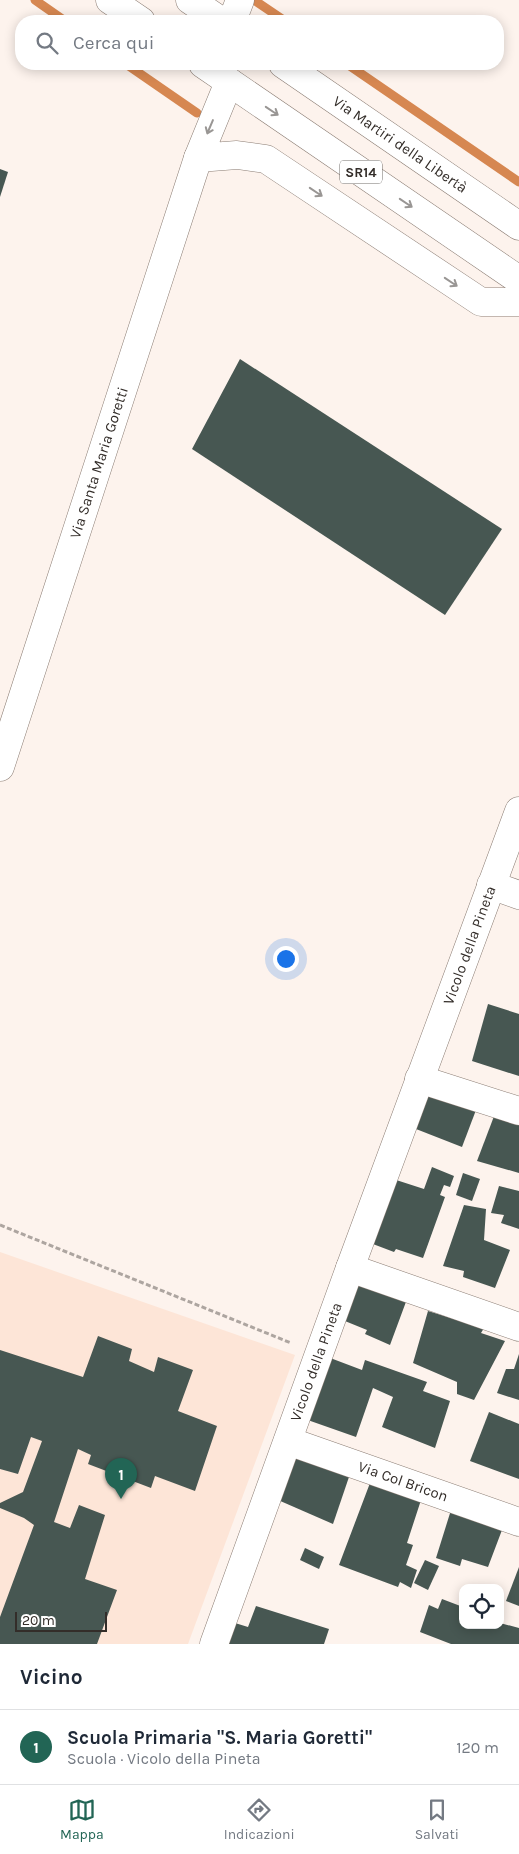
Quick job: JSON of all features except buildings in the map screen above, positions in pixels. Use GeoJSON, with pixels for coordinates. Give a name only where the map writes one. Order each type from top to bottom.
{"type":"FeatureCollection","features":[{"type":"Feature","properties":{"kind":"street"},"geometry":{"type":"LineString","coordinates":[[110,0],[132,15]]}},
{"type":"Feature","properties":{"kind":"street"},"geometry":{"type":"LineString","coordinates":[[190,0],[233,12]]}},
{"type":"Feature","properties":{"kind":"street","name":"SR14"},"geometry":{"type":"LineString","coordinates":[[212,70],[519,280]]}},
{"type":"Feature","properties":{"kind":"street","name":"Via Martiri della Libertà"},"geometry":{"type":"LineString","coordinates":[[292,70],[519,226]]}},
{"type":"Feature","properties":{"kind":"street","name":"Via Santa Maria Goretti"},"geometry":{"type":"LineString","coordinates":[[0,767],[198,158],[229,82]]}},
{"type":"Feature","properties":{"kind":"street"},"geometry":{"type":"LineString","coordinates":[[198,158],[238,154],[266,159],[481,302],[519,302]]}},
{"type":"Feature","properties":{"kind":"street","name":"Vicolo della Pineta"},"geometry":{"type":"LineString","coordinates":[[214,1644],[419,1079],[519,811]]}},
{"type":"Feature","properties":{"kind":"street"},"geometry":{"type":"LineString","coordinates":[[491,886],[519,895]]}},
{"type":"Feature","properties":{"kind":"street"},"geometry":{"type":"LineString","coordinates":[[419,1079],[519,1111]]}},
{"type":"Feature","properties":{"kind":"street"},"geometry":{"type":"LineString","coordinates":[[350,1268],[519,1328]]}},
{"type":"Feature","properties":{"kind":"street","name":"Via Col Bricon"},"geometry":{"type":"LineString","coordinates":[[288,1441],[519,1522]]}},
{"type":"Feature","properties":{"kind":"path"},"geometry":{"type":"LineString","coordinates":[[0,1225],[319,1355]]}},
{"type":"Feature","properties":{"kind":"shaded area"},"geometry":{"type":"Polygon","coordinates":[[[0,1252],[295,1355],[188,1644],[0,1644],[0,1252]]]}},
{"type":"Feature","properties":{"kind":"waterway"},"geometry":{"type":"LineString","coordinates":[[35,0],[56,15]]}},
{"type":"Feature","properties":{"kind":"waterway"},"geometry":{"type":"LineString","coordinates":[[254,0],[276,15]]}},
{"type":"Feature","properties":{"kind":"waterway"},"geometry":{"type":"LineString","coordinates":[[135,70],[197,113]]}},
{"type":"Feature","properties":{"kind":"waterway"},"geometry":{"type":"LineString","coordinates":[[356,70],[519,182]]}},
{"type":"Feature","properties":{"kind":"place","name":"Scuola Primaria \"S. Maria Goretti\""},"geometry":{"type":"Point","coordinates":[121,1499]}}]}
